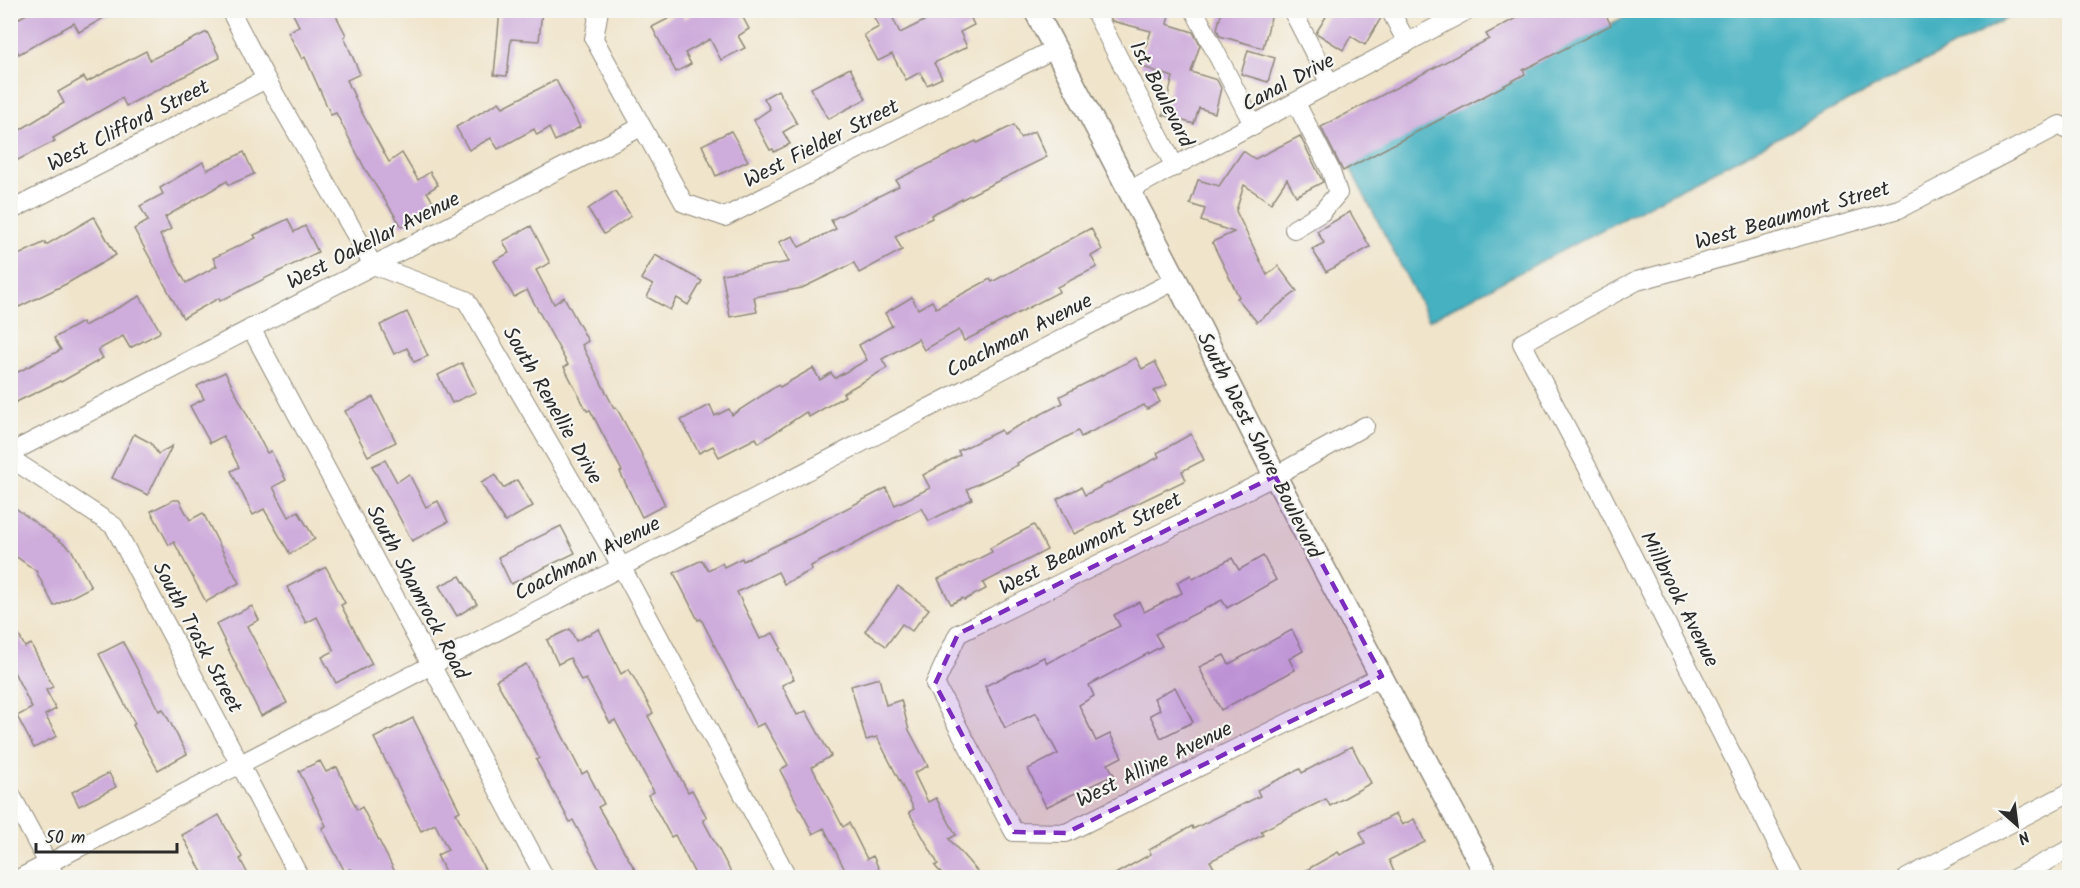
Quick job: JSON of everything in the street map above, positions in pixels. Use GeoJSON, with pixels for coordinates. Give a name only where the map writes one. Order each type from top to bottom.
{"type":"FeatureCollection","features":[{"type":"Feature","properties":{"kind":"street"},"geometry":{"type":"LineString","coordinates":[[230,10],[266,79],[373,265]]}},
{"type":"Feature","properties":{"kind":"street"},"geometry":{"type":"LineString","coordinates":[[599,10],[594,39],[641,127]]}},
{"type":"Feature","properties":{"kind":"street","name":"South West Shore Boulevard"},"geometry":{"type":"LineString","coordinates":[[1035,10],[1484,876]]}},
{"type":"Feature","properties":{"kind":"street","name":"1st Boulevard"},"geometry":{"type":"LineString","coordinates":[[1094,10],[1168,170]]}},
{"type":"Feature","properties":{"kind":"street"},"geometry":{"type":"LineString","coordinates":[[1194,10],[1254,126]]}},
{"type":"Feature","properties":{"kind":"street"},"geometry":{"type":"LineString","coordinates":[[1292,10],[1330,84]]}},
{"type":"Feature","properties":{"kind":"street"},"geometry":{"type":"LineString","coordinates":[[1390,10],[1407,43]]}},
{"type":"Feature","properties":{"kind":"street","name":"Canal Drive"},"geometry":{"type":"LineString","coordinates":[[1128,191],[1254,126],[1468,10]]}},
{"type":"Feature","properties":{"kind":"street","name":"West Fielder Street"},"geometry":{"type":"LineString","coordinates":[[641,127],[684,203],[725,217],[1054,50]]}},
{"type":"Feature","properties":{"kind":"street","name":"West Clifford Street"},"geometry":{"type":"LineString","coordinates":[[10,211],[266,79]]}},
{"type":"Feature","properties":{"kind":"street"},"geometry":{"type":"LineString","coordinates":[[1294,229],[1322,212],[1338,193],[1330,169],[1296,103]]}},
{"type":"Feature","properties":{"kind":"street","name":"West Beaumont Street"},"geometry":{"type":"LineString","coordinates":[[1522,343],[1637,281],[1899,209],[2060,125],[2070,132]]}},
{"type":"Feature","properties":{"kind":"street","name":"West Oakellar Avenue"},"geometry":{"type":"LineString","coordinates":[[10,453],[641,127]]}},
{"type":"Feature","properties":{"kind":"street","name":"South Renellie Drive"},"geometry":{"type":"LineString","coordinates":[[373,265],[466,300],[621,566],[788,878]]}},
{"type":"Feature","properties":{"kind":"street","name":"Coachman Avenue"},"geometry":{"type":"LineString","coordinates":[[20,878],[52,870],[239,763],[1176,280]]}},
{"type":"Feature","properties":{"kind":"street","name":"South Shamrock Road"},"geometry":{"type":"LineString","coordinates":[[251,328],[545,878]]}},
{"type":"Feature","properties":{"kind":"street","name":"Millbrook Avenue"},"geometry":{"type":"LineString","coordinates":[[1522,343],[1602,495],[1794,878]]}},
{"type":"Feature","properties":{"kind":"street","name":"West Beaumont Street"},"geometry":{"type":"LineString","coordinates":[[974,759],[935,684],[958,634],[1275,476],[1365,426]]}},
{"type":"Feature","properties":{"kind":"street","name":"South Trask Street"},"geometry":{"type":"LineString","coordinates":[[10,458],[114,526],[300,878]]}},
{"type":"Feature","properties":{"kind":"street","name":"West Alline Avenue"},"geometry":{"type":"LineString","coordinates":[[974,759],[1014,832],[1066,833],[1382,676]]}},
{"type":"Feature","properties":{"kind":"street"},"geometry":{"type":"LineString","coordinates":[[1907,878],[2070,792]]}},
{"type":"Feature","properties":{"kind":"street"},"geometry":{"type":"LineString","coordinates":[[10,793],[52,870]]}},
{"type":"Feature","properties":{"kind":"street"},"geometry":{"type":"LineString","coordinates":[[2015,878],[2070,849]]}},
{"type":"Feature","properties":{"kind":"highlighted area"},"geometry":{"type":"Polygon","coordinates":[[[1275,476],[1382,676],[1066,833],[1014,832],[935,684],[958,634],[1275,476]]]}},
{"type":"Feature","properties":{"kind":"water"},"geometry":{"type":"Polygon","coordinates":[[[1636,11],[2021,11],[1429,320],[1346,160],[1636,11]]]}},
{"type":"Feature","properties":{"kind":"building"},"geometry":{"type":"Polygon","coordinates":[[[34,10],[118,10],[79,32],[74,23],[19,54],[10,38],[10,23],[34,10]]]}},
{"type":"Feature","properties":{"kind":"building"},"geometry":{"type":"Polygon","coordinates":[[[291,10],[333,10],[346,35],[344,37],[360,74],[347,80],[389,162],[402,153],[418,180],[430,172],[438,185],[427,192],[435,205],[402,227],[365,169],[336,113],[331,115],[305,57],[302,59],[288,32],[299,26],[291,10]]]}},
{"type":"Feature","properties":{"kind":"building"},"geometry":{"type":"Polygon","coordinates":[[[500,10],[542,10],[539,41],[511,39],[507,76],[494,75],[500,10]]]}},
{"type":"Feature","properties":{"kind":"building"},"geometry":{"type":"Polygon","coordinates":[[[699,10],[739,10],[749,29],[738,36],[745,48],[721,60],[710,39],[685,53],[691,64],[676,72],[652,27],[681,12],[684,19],[699,10]]]}},
{"type":"Feature","properties":{"kind":"building"},"geometry":{"type":"Polygon","coordinates":[[[870,10],[889,10],[900,33],[934,16],[932,10],[967,10],[974,25],[960,32],[967,47],[934,63],[942,78],[927,85],[920,72],[906,80],[892,54],[878,61],[864,35],[879,27],[870,10]]]}},
{"type":"Feature","properties":{"kind":"building"},"geometry":{"type":"Polygon","coordinates":[[[1107,10],[1170,10],[1167,24],[1193,32],[1200,45],[1191,72],[1217,80],[1221,88],[1215,113],[1199,108],[1194,124],[1163,115],[1173,77],[1140,66],[1151,31],[1112,21],[1107,10]]]}},
{"type":"Feature","properties":{"kind":"building"},"geometry":{"type":"Polygon","coordinates":[[[1222,10],[1273,10],[1263,48],[1220,36],[1217,29],[1222,10]]]}},
{"type":"Feature","properties":{"kind":"building"},"geometry":{"type":"Polygon","coordinates":[[[1330,10],[1371,10],[1381,18],[1365,45],[1351,36],[1343,50],[1316,33],[1330,10]]]}},
{"type":"Feature","properties":{"kind":"building"},"geometry":{"type":"Polygon","coordinates":[[[1517,10],[1603,10],[1611,25],[1523,70],[1525,74],[1509,83],[1343,171],[1321,127],[1489,39],[1486,34],[1520,16],[1517,10]]]}},
{"type":"Feature","properties":{"kind":"building"},"geometry":{"type":"Polygon","coordinates":[[[207,32],[220,58],[126,106],[122,98],[53,138],[55,141],[10,164],[10,136],[64,103],[58,92],[84,77],[87,82],[146,51],[150,60],[207,32]]]}},
{"type":"Feature","properties":{"kind":"building"},"geometry":{"type":"Polygon","coordinates":[[[1248,50],[1275,58],[1268,82],[1241,74],[1248,50]]]}},
{"type":"Feature","properties":{"kind":"building"},"geometry":{"type":"Polygon","coordinates":[[[850,68],[866,99],[828,119],[811,88],[850,68]]]}},
{"type":"Feature","properties":{"kind":"building"},"geometry":{"type":"Polygon","coordinates":[[[556,80],[580,127],[555,141],[549,128],[537,135],[534,129],[498,149],[491,138],[469,150],[456,127],[499,102],[503,107],[556,80]]]}},
{"type":"Feature","properties":{"kind":"building"},"geometry":{"type":"Polygon","coordinates":[[[778,90],[797,124],[783,132],[790,144],[774,152],[773,149],[770,150],[754,120],[770,109],[764,98],[778,90]]]}},
{"type":"Feature","properties":{"kind":"building"},"geometry":{"type":"Polygon","coordinates":[[[1014,125],[1020,138],[1035,131],[1047,157],[931,215],[932,218],[895,236],[902,250],[859,273],[854,263],[802,288],[754,297],[757,312],[730,317],[722,274],[789,262],[779,242],[793,236],[799,247],[836,229],[831,220],[899,186],[896,180],[1014,125]]]}},
{"type":"Feature","properties":{"kind":"building"},"geometry":{"type":"Polygon","coordinates":[[[731,131],[748,161],[716,176],[702,145],[731,131]]]}},
{"type":"Feature","properties":{"kind":"building"},"geometry":{"type":"Polygon","coordinates":[[[1300,136],[1323,182],[1296,196],[1287,179],[1271,203],[1244,185],[1236,211],[1267,275],[1278,266],[1297,291],[1257,322],[1237,298],[1239,297],[1212,242],[1234,232],[1201,221],[1205,209],[1190,204],[1198,180],[1219,186],[1243,151],[1255,159],[1300,136]]]}},
{"type":"Feature","properties":{"kind":"building"},"geometry":{"type":"Polygon","coordinates":[[[244,152],[254,174],[229,185],[227,181],[165,217],[171,229],[160,235],[186,283],[217,266],[213,258],[256,238],[254,235],[288,219],[294,232],[305,226],[318,252],[220,301],[219,298],[183,318],[134,229],[148,221],[140,206],[163,194],[160,188],[203,162],[207,170],[244,152]]]}},
{"type":"Feature","properties":{"kind":"building"},"geometry":{"type":"Polygon","coordinates":[[[615,191],[631,216],[604,234],[588,209],[615,191]]]}},
{"type":"Feature","properties":{"kind":"building"},"geometry":{"type":"Polygon","coordinates":[[[1350,212],[1370,247],[1326,272],[1312,249],[1324,243],[1317,231],[1350,212]]]}},
{"type":"Feature","properties":{"kind":"building"},"geometry":{"type":"Polygon","coordinates":[[[94,217],[116,255],[66,284],[19,307],[10,290],[10,276],[17,273],[10,259],[45,242],[46,245],[94,217]]]}},
{"type":"Feature","properties":{"kind":"building"},"geometry":{"type":"Polygon","coordinates":[[[531,226],[550,263],[536,270],[554,304],[564,297],[588,341],[582,345],[614,408],[616,407],[640,451],[665,505],[642,517],[620,472],[622,471],[590,410],[587,411],[564,367],[568,365],[527,290],[514,297],[494,261],[509,253],[503,241],[531,226]]]}},
{"type":"Feature","properties":{"kind":"building"},"geometry":{"type":"Polygon","coordinates":[[[1091,228],[1102,250],[1091,256],[1097,267],[1057,287],[1059,292],[964,341],[959,330],[924,350],[918,339],[882,359],[887,368],[843,393],[845,396],[809,417],[806,412],[759,443],[756,438],[719,457],[713,446],[699,453],[681,420],[710,405],[715,416],[729,409],[732,415],[778,385],[780,387],[813,368],[820,380],[831,373],[835,378],[867,360],[859,345],[892,326],[885,313],[912,297],[918,309],[932,301],[936,308],[990,279],[992,282],[1091,228]]]}},
{"type":"Feature","properties":{"kind":"building"},"geometry":{"type":"Polygon","coordinates":[[[655,255],[702,281],[688,305],[677,298],[670,310],[647,297],[653,285],[641,279],[655,255]]]}},
{"type":"Feature","properties":{"kind":"building"},"geometry":{"type":"Polygon","coordinates":[[[140,296],[160,331],[159,333],[130,348],[123,336],[98,350],[103,358],[61,382],[10,405],[10,376],[61,350],[54,338],[82,322],[84,326],[140,296]]]}},
{"type":"Feature","properties":{"kind":"building"},"geometry":{"type":"Polygon","coordinates":[[[407,312],[428,356],[414,362],[407,348],[394,354],[380,325],[407,312]]]}},
{"type":"Feature","properties":{"kind":"building"},"geometry":{"type":"Polygon","coordinates":[[[1136,358],[1142,369],[1155,362],[1167,385],[1154,391],[1160,402],[1147,409],[1144,405],[1081,437],[1078,431],[1017,463],[1018,465],[967,489],[972,499],[929,521],[922,508],[811,566],[812,570],[784,584],[778,572],[737,592],[760,639],[773,633],[781,648],[779,649],[794,679],[782,685],[797,715],[806,711],[831,756],[812,767],[843,827],[849,823],[867,859],[873,856],[883,878],[849,878],[824,828],[813,834],[780,770],[788,765],[764,723],[756,727],[701,619],[698,620],[674,573],[702,560],[708,570],[722,563],[724,567],[742,558],[743,561],[804,532],[886,488],[895,505],[930,488],[923,475],[960,455],[958,451],[1001,430],[1003,434],[1063,403],[1060,396],[1136,358]]]}},
{"type":"Feature","properties":{"kind":"building"},"geometry":{"type":"Polygon","coordinates":[[[462,363],[476,392],[452,403],[438,375],[462,363]]]}},
{"type":"Feature","properties":{"kind":"building"},"geometry":{"type":"Polygon","coordinates":[[[225,372],[267,453],[271,451],[286,480],[273,487],[289,517],[298,511],[315,539],[290,554],[264,509],[253,515],[231,471],[239,467],[223,436],[210,443],[190,406],[204,399],[197,386],[225,372]]]}},
{"type":"Feature","properties":{"kind":"building"},"geometry":{"type":"Polygon","coordinates":[[[373,397],[396,442],[368,456],[345,411],[373,397]]]}},
{"type":"Feature","properties":{"kind":"building"},"geometry":{"type":"Polygon","coordinates":[[[134,434],[151,443],[158,454],[172,446],[148,495],[112,478],[134,434]]]}},
{"type":"Feature","properties":{"kind":"building"},"geometry":{"type":"Polygon","coordinates":[[[1191,434],[1204,460],[1182,471],[1186,480],[1074,534],[1057,499],[1081,487],[1085,495],[1159,457],[1157,453],[1191,434]]]}},
{"type":"Feature","properties":{"kind":"building"},"geometry":{"type":"Polygon","coordinates":[[[385,460],[397,482],[409,474],[426,507],[438,501],[448,522],[412,541],[372,466],[385,460]]]}},
{"type":"Feature","properties":{"kind":"building"},"geometry":{"type":"Polygon","coordinates":[[[495,475],[503,488],[517,480],[533,506],[505,522],[481,483],[495,475]]]}},
{"type":"Feature","properties":{"kind":"building"},"geometry":{"type":"Polygon","coordinates":[[[173,500],[179,500],[190,520],[203,513],[239,583],[206,602],[174,542],[169,545],[151,511],[173,500]]]}},
{"type":"Feature","properties":{"kind":"building"},"geometry":{"type":"Polygon","coordinates":[[[10,504],[71,549],[91,587],[54,606],[36,571],[10,552],[10,504]]]}},
{"type":"Feature","properties":{"kind":"building"},"geometry":{"type":"Polygon","coordinates":[[[1034,525],[1047,550],[983,583],[986,589],[951,604],[938,579],[992,552],[990,548],[1034,525]]]}},
{"type":"Feature","properties":{"kind":"building"},"geometry":{"type":"Polygon","coordinates":[[[561,526],[575,553],[511,584],[498,557],[561,526]]]}},
{"type":"Feature","properties":{"kind":"building"},"geometry":{"type":"Polygon","coordinates":[[[1263,556],[1276,580],[1227,608],[1222,600],[1155,634],[1162,646],[1089,685],[1094,696],[1079,705],[1096,741],[1110,734],[1122,757],[1108,764],[1114,775],[1046,807],[1028,769],[1058,754],[1036,713],[1005,728],[985,686],[1044,657],[1047,663],[1120,626],[1114,615],[1139,602],[1144,612],[1182,593],[1177,582],[1191,575],[1193,579],[1232,558],[1239,570],[1263,556]]]}},
{"type":"Feature","properties":{"kind":"building"},"geometry":{"type":"Polygon","coordinates":[[[326,567],[345,603],[341,605],[372,664],[336,683],[322,657],[334,651],[317,617],[306,623],[287,587],[326,567]]]}},
{"type":"Feature","properties":{"kind":"building"},"geometry":{"type":"Polygon","coordinates":[[[460,576],[477,604],[457,616],[439,586],[460,576]]]}},
{"type":"Feature","properties":{"kind":"building"},"geometry":{"type":"Polygon","coordinates":[[[898,586],[929,609],[912,631],[902,624],[886,646],[865,631],[898,586]]]}},
{"type":"Feature","properties":{"kind":"building"},"geometry":{"type":"Polygon","coordinates":[[[252,606],[259,620],[247,626],[287,703],[261,716],[216,624],[252,606]]]}},
{"type":"Feature","properties":{"kind":"building"},"geometry":{"type":"Polygon","coordinates":[[[10,618],[25,647],[31,644],[53,687],[46,690],[56,709],[45,715],[57,736],[34,748],[17,716],[32,708],[10,664],[10,618]]]}},
{"type":"Feature","properties":{"kind":"building"},"geometry":{"type":"Polygon","coordinates":[[[570,629],[576,641],[599,629],[621,674],[629,669],[653,713],[648,716],[688,792],[692,790],[707,818],[703,820],[734,878],[697,878],[675,835],[671,837],[648,795],[654,792],[615,720],[610,723],[586,679],[581,681],[570,658],[558,664],[547,640],[570,629]]]}},
{"type":"Feature","properties":{"kind":"building"},"geometry":{"type":"Polygon","coordinates":[[[1292,630],[1303,651],[1289,659],[1295,670],[1221,710],[1199,667],[1224,655],[1229,664],[1292,630]]]}},
{"type":"Feature","properties":{"kind":"building"},"geometry":{"type":"Polygon","coordinates":[[[123,642],[159,711],[163,709],[187,754],[158,770],[133,725],[135,724],[99,654],[123,642]]]}},
{"type":"Feature","properties":{"kind":"building"},"geometry":{"type":"Polygon","coordinates":[[[526,664],[582,774],[587,771],[604,804],[598,807],[640,878],[604,878],[573,820],[570,822],[536,760],[539,758],[496,680],[526,664]]]}},
{"type":"Feature","properties":{"kind":"building"},"geometry":{"type":"Polygon","coordinates":[[[879,678],[886,705],[901,700],[909,730],[928,766],[914,773],[928,802],[936,798],[956,835],[949,839],[983,878],[945,878],[935,866],[938,864],[909,812],[914,809],[877,737],[866,740],[851,686],[879,678]]]}},
{"type":"Feature","properties":{"kind":"building"},"geometry":{"type":"Polygon","coordinates":[[[1175,687],[1193,722],[1161,738],[1150,715],[1160,710],[1154,698],[1175,687]]]}},
{"type":"Feature","properties":{"kind":"building"},"geometry":{"type":"Polygon","coordinates":[[[413,718],[460,811],[456,813],[489,878],[448,878],[437,855],[448,850],[435,824],[421,831],[374,738],[413,718]]]}},
{"type":"Feature","properties":{"kind":"building"},"geometry":{"type":"Polygon","coordinates":[[[1352,746],[1371,783],[1330,806],[1326,799],[1261,831],[1263,835],[1210,861],[1220,878],[1108,878],[1151,854],[1149,850],[1192,826],[1193,829],[1260,796],[1257,790],[1300,769],[1302,773],[1352,746]]]}},
{"type":"Feature","properties":{"kind":"building"},"geometry":{"type":"Polygon","coordinates":[[[320,761],[326,772],[337,767],[357,810],[362,807],[398,878],[354,878],[350,869],[345,872],[322,828],[326,826],[299,771],[320,761]]]}},
{"type":"Feature","properties":{"kind":"building"},"geometry":{"type":"Polygon","coordinates":[[[109,773],[116,787],[79,806],[72,792],[109,773]]]}},
{"type":"Feature","properties":{"kind":"building"},"geometry":{"type":"Polygon","coordinates":[[[1396,814],[1402,825],[1414,819],[1425,842],[1389,860],[1394,872],[1383,878],[1292,878],[1338,852],[1340,855],[1365,843],[1360,832],[1396,814]]]}},
{"type":"Feature","properties":{"kind":"building"},"geometry":{"type":"Polygon","coordinates":[[[219,815],[242,857],[240,859],[250,878],[205,878],[182,835],[219,815]]]}}]}
